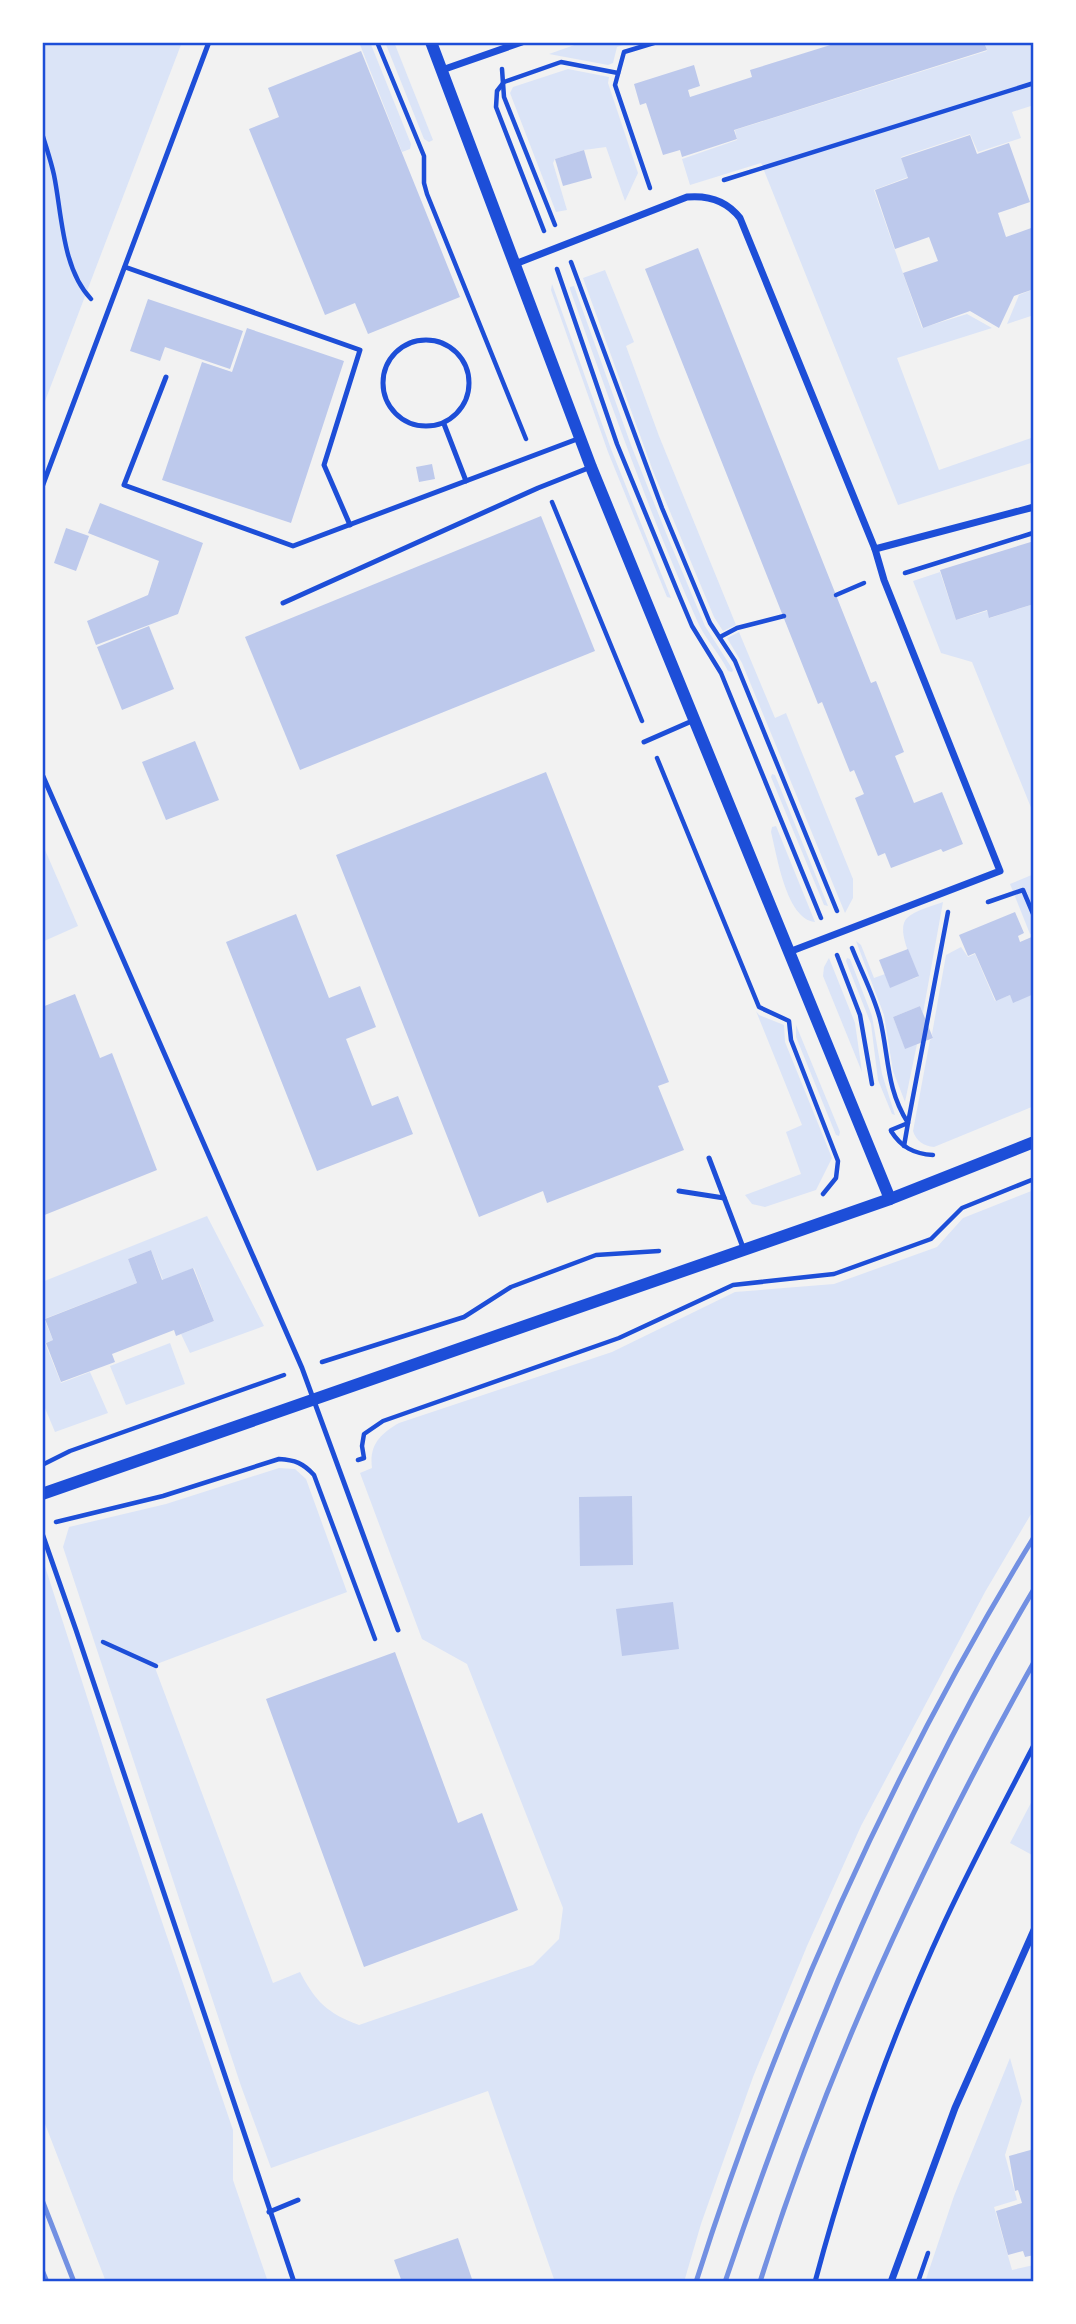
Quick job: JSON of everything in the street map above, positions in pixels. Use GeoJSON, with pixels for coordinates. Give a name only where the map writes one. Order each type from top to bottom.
{"type":"FeatureCollection","features":[{"type":"Feature","properties":{"kind":"street"},"geometry":{"type":"LineString","coordinates":[[431,42],[591,467],[890,1199]]}},
{"type":"Feature","properties":{"kind":"street"},"geometry":{"type":"LineString","coordinates":[[442,71],[522,42]]}},
{"type":"Feature","properties":{"kind":"street"},"geometry":{"type":"LineString","coordinates":[[515,264],[687,197],[703,195],[732,208],[740,218],[875,549],[883,577],[1000,871],[789,952]]}},
{"type":"Feature","properties":{"kind":"street"},"geometry":{"type":"LineString","coordinates":[[875,549],[1034,507]]}},
{"type":"Feature","properties":{"kind":"street"},"geometry":{"type":"LineString","coordinates":[[42,1494],[890,1199],[1034,1142]]}},
{"type":"Feature","properties":{"kind":"street"},"geometry":{"type":"LineString","coordinates":[[891,2282],[954,2108],[1034,1930]]}},
{"type":"Feature","properties":{"kind":"lane"},"geometry":{"type":"LineString","coordinates":[[42,487],[209,42]]}},
{"type":"Feature","properties":{"kind":"lane"},"geometry":{"type":"LineString","coordinates":[[125,267],[360,350],[324,464],[350,525]]}},
{"type":"Feature","properties":{"kind":"lane"},"geometry":{"type":"LineString","coordinates":[[432,339],[453,348],[467,366],[470,388],[462,410],[444,424],[421,427],[400,419],[386,401],[382,378],[391,356],[409,342],[432,339]]}},
{"type":"Feature","properties":{"kind":"lane"},"geometry":{"type":"LineString","coordinates":[[166,377],[124,485],[293,546],[580,438]]}},
{"type":"Feature","properties":{"kind":"lane"},"geometry":{"type":"LineString","coordinates":[[444,424],[466,481]]}},
{"type":"Feature","properties":{"kind":"lane"},"geometry":{"type":"LineString","coordinates":[[284,603],[591,467]]}},
{"type":"Feature","properties":{"kind":"lane"},"geometry":{"type":"LineString","coordinates":[[646,740],[694,720]]}},
{"type":"Feature","properties":{"kind":"lane"},"geometry":{"type":"LineString","coordinates":[[42,774],[302,1368],[398,1630]]}},
{"type":"Feature","properties":{"kind":"lane"},"geometry":{"type":"LineString","coordinates":[[709,1158],[744,1250]]}},
{"type":"Feature","properties":{"kind":"lane"},"geometry":{"type":"LineString","coordinates":[[679,1191],[724,1198]]}},
{"type":"Feature","properties":{"kind":"lane"},"geometry":{"type":"LineString","coordinates":[[42,1533],[294,2282]]}},
{"type":"Feature","properties":{"kind":"lane"},"geometry":{"type":"LineString","coordinates":[[815,2282],[853,2153],[907,2009],[945,1921],[1034,1745]]}},
{"type":"Feature","properties":{"kind":"lane"},"geometry":{"type":"LineString","coordinates":[[269,2212],[298,2200]]}},
{"type":"Feature","properties":{"kind":"path"},"geometry":{"type":"LineString","coordinates":[[377,42],[424,156],[424,183],[427,194],[533,456]]}},
{"type":"Feature","properties":{"kind":"path"},"geometry":{"type":"LineString","coordinates":[[655,42],[624,52],[615,85],[657,209]]}},
{"type":"Feature","properties":{"kind":"path"},"geometry":{"type":"LineString","coordinates":[[618,73],[562,62],[504,82],[497,91],[496,107],[551,250],[617,444],[692,626],[721,673],[860,1015],[871,1082],[876,1094]]}},
{"type":"Feature","properties":{"kind":"path"},"geometry":{"type":"LineString","coordinates":[[502,70],[504,97],[564,245],[662,508],[706,613],[734,660],[877,1010],[889,1079],[908,1123]]}},
{"type":"Feature","properties":{"kind":"path"},"geometry":{"type":"LineString","coordinates":[[703,195],[722,180],[1034,83]]}},
{"type":"Feature","properties":{"kind":"path"},"geometry":{"type":"LineString","coordinates":[[42,133],[53,171],[70,261],[86,294]]}},
{"type":"Feature","properties":{"kind":"path"},"geometry":{"type":"LineString","coordinates":[[545,486],[646,740],[759,1007],[787,1018],[790,1023],[791,1040],[838,1161],[836,1178],[827,1192],[818,1196]]}},
{"type":"Feature","properties":{"kind":"path"},"geometry":{"type":"LineString","coordinates":[[836,595],[883,577],[1034,533]]}},
{"type":"Feature","properties":{"kind":"path"},"geometry":{"type":"LineString","coordinates":[[720,636],[737,628],[784,616]]}},
{"type":"Feature","properties":{"kind":"path"},"geometry":{"type":"LineString","coordinates":[[904,1147],[952,889]]}},
{"type":"Feature","properties":{"kind":"path"},"geometry":{"type":"LineString","coordinates":[[985,903],[1023,890],[1034,916]]}},
{"type":"Feature","properties":{"kind":"path"},"geometry":{"type":"LineString","coordinates":[[947,916],[960,912]]}},
{"type":"Feature","properties":{"kind":"path"},"geometry":{"type":"LineString","coordinates":[[885,1118],[904,1147],[919,1153],[938,1154]]}},
{"type":"Feature","properties":{"kind":"path"},"geometry":{"type":"LineString","coordinates":[[891,1130],[908,1123]]}},
{"type":"Feature","properties":{"kind":"path"},"geometry":{"type":"LineString","coordinates":[[314,1475],[364,1458],[364,1434],[383,1421],[619,1338],[733,1285],[834,1274],[930,1239],[962,1208],[1034,1179]]}},
{"type":"Feature","properties":{"kind":"path"},"geometry":{"type":"LineString","coordinates":[[42,1465],[70,1451],[302,1368],[464,1317],[511,1287],[596,1255],[657,1252],[670,1247]]}},
{"type":"Feature","properties":{"kind":"path"},"geometry":{"type":"LineString","coordinates":[[55,1522],[163,1496],[279,1459],[294,1460],[314,1475],[375,1639]]}},
{"type":"Feature","properties":{"kind":"path"},"geometry":{"type":"LineString","coordinates":[[918,2282],[929,2252]]}},
{"type":"Feature","properties":{"kind":"shaded area"},"geometry":{"type":"Polygon","coordinates":[[[42,42],[182,42],[42,409],[42,42]]]}},
{"type":"Feature","properties":{"kind":"shaded area"},"geometry":{"type":"Polygon","coordinates":[[[359,42],[370,42],[411,144],[410,149],[402,152],[359,42]]]}},
{"type":"Feature","properties":{"kind":"shaded area"},"geometry":{"type":"Polygon","coordinates":[[[385,42],[394,42],[433,140],[429,142],[424,139],[385,42]]]}},
{"type":"Feature","properties":{"kind":"shaded area"},"geometry":{"type":"Polygon","coordinates":[[[583,42],[633,42],[617,47],[613,63],[608,65],[549,54],[583,42]]]}},
{"type":"Feature","properties":{"kind":"shaded area"},"geometry":{"type":"Polygon","coordinates":[[[1034,42],[1034,105],[1012,112],[1021,138],[978,152],[970,134],[901,157],[908,177],[874,190],[922,328],[967,314],[992,328],[897,358],[939,470],[1034,437],[1034,462],[898,505],[761,163],[690,185],[682,159],[737,140],[735,130],[987,51],[985,43],[1034,42]]]}},
{"type":"Feature","properties":{"kind":"shaded area"},"geometry":{"type":"Polygon","coordinates":[[[568,69],[609,77],[608,83],[638,173],[625,201],[606,147],[584,150],[555,159],[553,163],[567,210],[556,212],[510,93],[513,87],[568,69]]]}},
{"type":"Feature","properties":{"kind":"shaded area"},"geometry":{"type":"Polygon","coordinates":[[[605,270],[634,342],[626,346],[659,436],[736,625],[723,631],[714,617],[653,471],[583,278],[605,270]]]}},
{"type":"Feature","properties":{"kind":"shaded area"},"geometry":{"type":"Polygon","coordinates":[[[552,284],[611,449],[671,598],[667,597],[608,452],[551,290],[552,284]]]}},
{"type":"Feature","properties":{"kind":"shaded area"},"geometry":{"type":"Polygon","coordinates":[[[574,286],[666,533],[705,626],[732,672],[728,671],[699,625],[647,501],[570,289],[574,286]]]}},
{"type":"Feature","properties":{"kind":"shaded area"},"geometry":{"type":"Polygon","coordinates":[[[1034,289],[1034,315],[1007,324],[1019,295],[1034,289]]]}},
{"type":"Feature","properties":{"kind":"shaded area"},"geometry":{"type":"Polygon","coordinates":[[[940,572],[956,620],[987,611],[990,618],[1034,604],[1034,815],[972,662],[941,653],[913,581],[940,572]]]}},
{"type":"Feature","properties":{"kind":"shaded area"},"geometry":{"type":"Polygon","coordinates":[[[739,632],[775,718],[786,713],[853,879],[853,898],[845,913],[742,663],[727,638],[739,632]]]}},
{"type":"Feature","properties":{"kind":"shaded area"},"geometry":{"type":"Polygon","coordinates":[[[772,774],[775,775],[828,906],[824,905],[772,774]]]}},
{"type":"Feature","properties":{"kind":"shaded area"},"geometry":{"type":"Polygon","coordinates":[[[776,826],[815,922],[805,918],[797,910],[784,884],[771,832],[772,827],[776,826]]]}},
{"type":"Feature","properties":{"kind":"shaded area"},"geometry":{"type":"Polygon","coordinates":[[[42,843],[78,926],[42,942],[42,843]]]}},
{"type":"Feature","properties":{"kind":"shaded area"},"geometry":{"type":"Polygon","coordinates":[[[1034,874],[1034,933],[1030,934],[1010,884],[1034,874]]]}},
{"type":"Feature","properties":{"kind":"shaded area"},"geometry":{"type":"Polygon","coordinates":[[[943,902],[923,1013],[920,1006],[893,1017],[905,1048],[917,1044],[905,1102],[893,1071],[884,1015],[856,941],[861,945],[874,978],[885,974],[890,987],[918,977],[906,947],[904,923],[915,913],[943,902]]]}},
{"type":"Feature","properties":{"kind":"shaded area"},"geometry":{"type":"Polygon","coordinates":[[[961,947],[968,957],[975,954],[995,1001],[1010,995],[1013,1002],[1034,994],[1034,1106],[934,1147],[921,1142],[913,1131],[930,1040],[933,1038],[946,955],[961,947]]]}},
{"type":"Feature","properties":{"kind":"shaded area"},"geometry":{"type":"Polygon","coordinates":[[[829,958],[855,1023],[862,1072],[823,976],[829,958]]]}},
{"type":"Feature","properties":{"kind":"shaded area"},"geometry":{"type":"Polygon","coordinates":[[[847,958],[850,959],[872,1016],[882,1074],[895,1115],[892,1114],[878,1080],[871,1024],[847,958]]]}},
{"type":"Feature","properties":{"kind":"shaded area"},"geometry":{"type":"Polygon","coordinates":[[[756,1011],[759,1015],[784,1025],[785,1042],[832,1158],[816,1190],[765,1207],[752,1204],[745,1195],[801,1174],[786,1132],[802,1125],[756,1011]]]}},
{"type":"Feature","properties":{"kind":"shaded area"},"geometry":{"type":"Polygon","coordinates":[[[796,1025],[840,1132],[839,1136],[836,1135],[796,1037],[796,1025]]]}},
{"type":"Feature","properties":{"kind":"shaded area"},"geometry":{"type":"Polygon","coordinates":[[[1034,1190],[1034,1509],[985,1592],[861,1826],[807,1946],[753,2077],[701,2224],[684,2282],[555,2282],[488,2091],[271,2168],[241,2086],[63,1547],[69,1527],[166,1504],[279,1468],[295,1469],[306,1479],[347,1592],[154,1665],[273,1983],[300,1972],[311,1991],[330,2011],[359,2025],[533,1965],[559,1939],[563,1908],[467,1664],[422,1639],[360,1473],[372,1468],[372,1453],[377,1441],[399,1423],[612,1352],[735,1292],[834,1284],[937,1247],[963,1218],[1034,1190]]]}},
{"type":"Feature","properties":{"kind":"shaded area"},"geometry":{"type":"Polygon","coordinates":[[[207,1216],[264,1326],[190,1353],[181,1334],[214,1321],[194,1268],[163,1280],[151,1250],[128,1259],[137,1283],[44,1319],[53,1340],[45,1343],[61,1383],[90,1372],[108,1413],[55,1432],[42,1401],[42,1282],[207,1216]]]}},
{"type":"Feature","properties":{"kind":"shaded area"},"geometry":{"type":"Polygon","coordinates":[[[170,1343],[185,1384],[126,1405],[110,1366],[170,1343]]]}},
{"type":"Feature","properties":{"kind":"shaded area"},"geometry":{"type":"Polygon","coordinates":[[[42,1557],[115,1784],[233,2130],[233,2180],[268,2282],[106,2282],[42,2116],[42,1557]]]}},
{"type":"Feature","properties":{"kind":"shaded area"},"geometry":{"type":"Polygon","coordinates":[[[1034,1797],[1034,1856],[1010,1843],[1034,1797]]]}},
{"type":"Feature","properties":{"kind":"shaded area"},"geometry":{"type":"Polygon","coordinates":[[[1010,2058],[1022,2101],[1005,2155],[1017,2200],[994,2207],[1012,2270],[1034,2265],[1034,2282],[925,2282],[954,2196],[1010,2058]]]}},
{"type":"Feature","properties":{"kind":"building"},"geometry":{"type":"Polygon","coordinates":[[[840,42],[984,42],[987,50],[734,130],[737,139],[682,157],[680,150],[663,155],[646,103],[640,105],[634,84],[694,65],[700,86],[688,90],[690,97],[752,77],[750,70],[840,42]]]}},
{"type":"Feature","properties":{"kind":"building"},"geometry":{"type":"Polygon","coordinates":[[[361,51],[460,297],[368,334],[355,303],[325,315],[249,129],[279,117],[268,88],[361,51]]]}},
{"type":"Feature","properties":{"kind":"building"},"geometry":{"type":"Polygon","coordinates":[[[970,135],[977,154],[1009,143],[1030,202],[998,213],[1006,237],[1034,227],[1034,289],[1014,296],[999,328],[970,311],[923,328],[903,273],[938,261],[929,237],[895,249],[875,190],[908,178],[901,158],[970,135]]]}},
{"type":"Feature","properties":{"kind":"building"},"geometry":{"type":"Polygon","coordinates":[[[584,150],[592,178],[563,186],[555,159],[584,150]]]}},
{"type":"Feature","properties":{"kind":"building"},"geometry":{"type":"Polygon","coordinates":[[[698,248],[871,683],[876,681],[904,752],[895,756],[914,803],[942,792],[963,844],[943,852],[941,849],[891,868],[885,853],[878,856],[855,798],[864,794],[854,770],[850,772],[822,702],[818,704],[645,269],[698,248]]]}},
{"type":"Feature","properties":{"kind":"building"},"geometry":{"type":"Polygon","coordinates":[[[148,299],[243,331],[230,369],[165,347],[160,361],[130,351],[148,299]]]}},
{"type":"Feature","properties":{"kind":"building"},"geometry":{"type":"Polygon","coordinates":[[[247,328],[344,361],[291,523],[162,480],[202,362],[232,372],[247,328]]]}},
{"type":"Feature","properties":{"kind":"building"},"geometry":{"type":"Polygon","coordinates":[[[432,464],[435,479],[419,482],[416,467],[432,464]]]}},
{"type":"Feature","properties":{"kind":"building"},"geometry":{"type":"Polygon","coordinates":[[[100,503],[203,543],[178,614],[96,645],[87,621],[148,595],[159,561],[88,533],[100,503]]]}},
{"type":"Feature","properties":{"kind":"building"},"geometry":{"type":"Polygon","coordinates":[[[541,516],[595,651],[300,770],[245,637],[541,516]]]}},
{"type":"Feature","properties":{"kind":"building"},"geometry":{"type":"Polygon","coordinates":[[[66,528],[89,536],[76,571],[54,563],[66,528]]]}},
{"type":"Feature","properties":{"kind":"building"},"geometry":{"type":"Polygon","coordinates":[[[1034,541],[1034,604],[989,618],[987,610],[956,620],[940,570],[1034,541]]]}},
{"type":"Feature","properties":{"kind":"building"},"geometry":{"type":"Polygon","coordinates":[[[149,626],[174,689],[122,710],[97,647],[149,626]]]}},
{"type":"Feature","properties":{"kind":"building"},"geometry":{"type":"Polygon","coordinates":[[[195,741],[219,800],[166,820],[142,762],[195,741]]]}},
{"type":"Feature","properties":{"kind":"building"},"geometry":{"type":"Polygon","coordinates":[[[546,772],[669,1082],[658,1086],[684,1150],[547,1203],[543,1191],[479,1217],[336,855],[546,772]]]}},
{"type":"Feature","properties":{"kind":"building"},"geometry":{"type":"Polygon","coordinates":[[[1015,912],[1024,933],[1018,936],[1020,942],[1034,936],[1034,994],[1013,1003],[1010,995],[996,1001],[975,953],[968,956],[959,935],[1015,912]]]}},
{"type":"Feature","properties":{"kind":"building"},"geometry":{"type":"Polygon","coordinates":[[[296,914],[329,998],[360,986],[376,1027],[346,1039],[372,1106],[398,1096],[413,1134],[317,1171],[226,942],[296,914]]]}},
{"type":"Feature","properties":{"kind":"building"},"geometry":{"type":"Polygon","coordinates":[[[908,949],[919,976],[890,988],[879,960],[908,949]]]}},
{"type":"Feature","properties":{"kind":"building"},"geometry":{"type":"Polygon","coordinates":[[[75,994],[100,1058],[112,1053],[157,1170],[42,1216],[42,1007],[75,994]]]}},
{"type":"Feature","properties":{"kind":"building"},"geometry":{"type":"Polygon","coordinates":[[[920,1006],[933,1038],[905,1049],[893,1017],[920,1006]]]}},
{"type":"Feature","properties":{"kind":"building"},"geometry":{"type":"Polygon","coordinates":[[[151,1250],[162,1280],[193,1268],[214,1321],[176,1336],[174,1330],[112,1354],[115,1362],[61,1382],[46,1343],[53,1340],[45,1319],[137,1283],[128,1259],[151,1250]]]}},
{"type":"Feature","properties":{"kind":"building"},"geometry":{"type":"Polygon","coordinates":[[[632,1496],[633,1565],[580,1566],[579,1497],[632,1496]]]}},
{"type":"Feature","properties":{"kind":"building"},"geometry":{"type":"Polygon","coordinates":[[[673,1602],[679,1649],[622,1656],[616,1609],[673,1602]]]}},
{"type":"Feature","properties":{"kind":"building"},"geometry":{"type":"Polygon","coordinates":[[[395,1652],[458,1823],[482,1813],[518,1910],[364,1967],[266,1699],[395,1652]]]}},
{"type":"Feature","properties":{"kind":"building"},"geometry":{"type":"Polygon","coordinates":[[[1034,2149],[1034,2255],[1025,2257],[1023,2251],[1008,2255],[996,2211],[1022,2203],[1018,2190],[1015,2191],[1009,2156],[1034,2149]]]}},
{"type":"Feature","properties":{"kind":"building"},"geometry":{"type":"Polygon","coordinates":[[[458,2238],[473,2282],[402,2282],[394,2260],[458,2238]]]}},
{"type":"Feature","properties":{"kind":"railway"},"geometry":{"type":"LineString","coordinates":[[696,2282],[764,2088],[842,1899],[933,1715],[1034,1537]]}},
{"type":"Feature","properties":{"kind":"railway"},"geometry":{"type":"LineString","coordinates":[[725,2282],[789,2103],[861,1927],[942,1755],[1034,1589]]}},
{"type":"Feature","properties":{"kind":"railway"},"geometry":{"type":"LineString","coordinates":[[760,2282],[816,2121],[881,1965],[954,1812],[1034,1662]]}},
{"type":"Feature","properties":{"kind":"railway"},"geometry":{"type":"LineString","coordinates":[[42,2200],[74,2282]]}},
{"type":"Feature","properties":{"kind":"railway"},"geometry":{"type":"LineString","coordinates":[[42,2270],[47,2282]]}}]}
